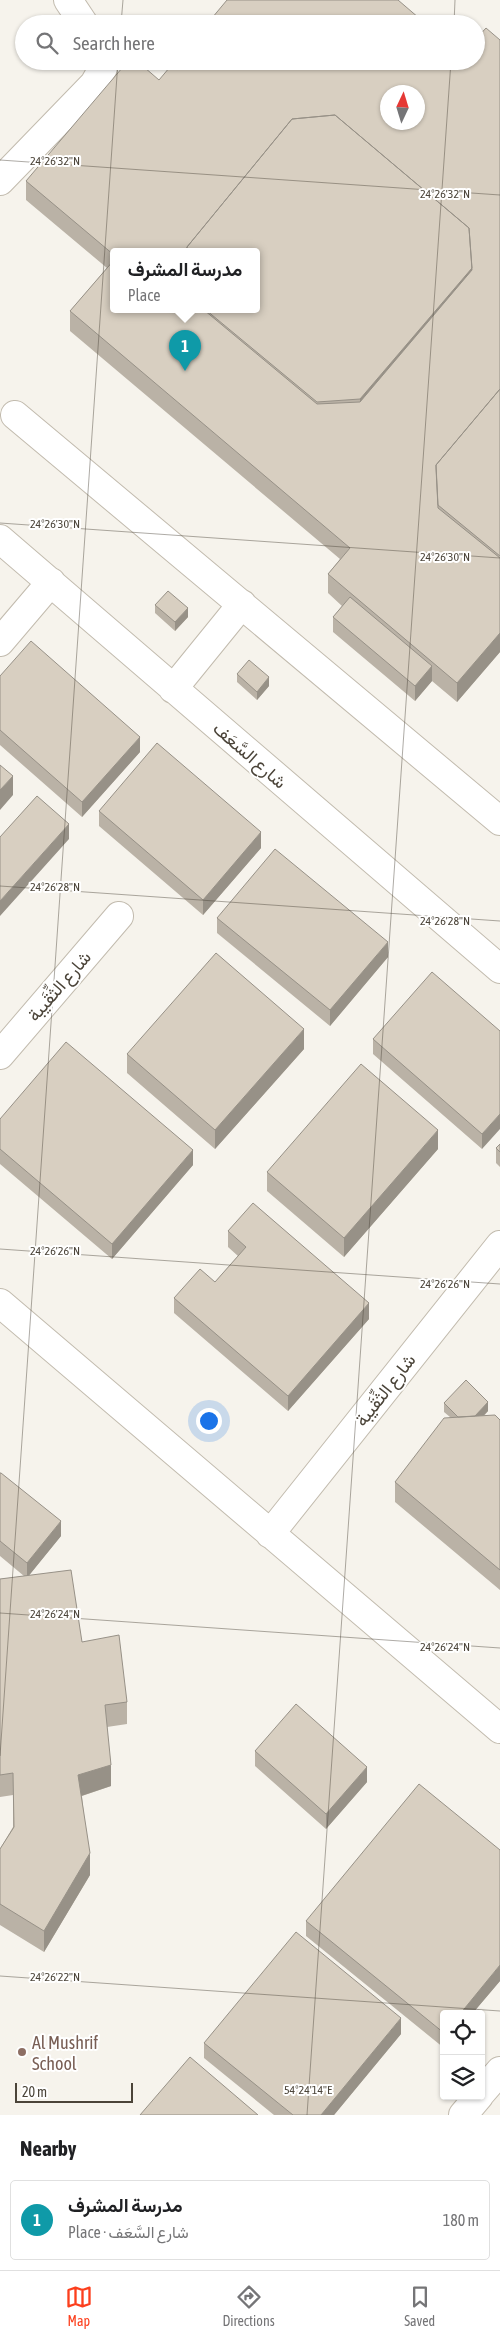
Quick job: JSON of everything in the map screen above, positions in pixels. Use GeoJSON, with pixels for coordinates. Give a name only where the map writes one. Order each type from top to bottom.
{"type":"FeatureCollection","features":[{"type":"Feature","properties":{"kind":"street"},"geometry":{"type":"LineString","coordinates":[[68,0],[78,15]]}},
{"type":"Feature","properties":{"kind":"street"},"geometry":{"type":"LineString","coordinates":[[0,181],[94,84],[101,70]]}},
{"type":"Feature","properties":{"kind":"street"},"geometry":{"type":"LineString","coordinates":[[15,415],[500,821]]}},
{"type":"Feature","properties":{"kind":"street","name":"شارع السَّعَف"},"geometry":{"type":"LineString","coordinates":[[0,539],[500,969]]}},
{"type":"Feature","properties":{"kind":"street"},"geometry":{"type":"LineString","coordinates":[[0,642],[51,582]]}},
{"type":"Feature","properties":{"kind":"street"},"geometry":{"type":"LineString","coordinates":[[173,689],[242,604]]}},
{"type":"Feature","properties":{"kind":"street","name":"شارع الثِّقَيبة"},"geometry":{"type":"LineString","coordinates":[[0,1055],[119,916]]}},
{"type":"Feature","properties":{"kind":"street","name":"شارع الثِّقَيبة"},"geometry":{"type":"LineString","coordinates":[[270,1534],[500,1245]]}},
{"type":"Feature","properties":{"kind":"street"},"geometry":{"type":"LineString","coordinates":[[0,1304],[500,1729]]}},
{"type":"Feature","properties":{"kind":"street"},"geometry":{"type":"LineString","coordinates":[[485,2089],[500,2071]]}},
{"type":"Feature","properties":{"kind":"street"},"geometry":{"type":"LineString","coordinates":[[463,2115],[476,2100]]}},
{"type":"Feature","properties":{"kind":"building"},"geometry":{"type":"Polygon","coordinates":[[[227,0],[398,0],[416,15],[214,15],[227,0]]]}},
{"type":"Feature","properties":{"kind":"building"},"geometry":{"type":"Polygon","coordinates":[[[485,29],[500,40],[500,389],[436,465],[436,468],[438,508],[500,558],[500,633],[457,683],[328,574],[350,548],[70,311],[110,265],[110,313],[208,313],[317,404],[360,402],[472,270],[469,228],[335,115],[292,119],[187,248],[110,248],[110,252],[26,181],[120,70],[147,70],[159,80],[167,70],[485,70],[485,29]]]}},
{"type":"Feature","properties":{"kind":"building"},"geometry":{"type":"Polygon","coordinates":[[[335,115],[469,228],[472,268],[360,399],[317,402],[210,313],[260,313],[260,248],[187,248],[292,119],[335,115]]]}},
{"type":"Feature","properties":{"kind":"building"},"geometry":{"type":"Polygon","coordinates":[[[500,389],[500,556],[438,505],[436,465],[500,389]]]}},
{"type":"Feature","properties":{"kind":"building"},"geometry":{"type":"Polygon","coordinates":[[[168,591],[188,608],[175,622],[155,605],[168,591]]]}},
{"type":"Feature","properties":{"kind":"building"},"geometry":{"type":"Polygon","coordinates":[[[350,597],[432,666],[415,686],[333,617],[350,597]]]}},
{"type":"Feature","properties":{"kind":"building"},"geometry":{"type":"Polygon","coordinates":[[[31,641],[140,737],[82,802],[0,730],[0,676],[31,641]]]}},
{"type":"Feature","properties":{"kind":"building"},"geometry":{"type":"Polygon","coordinates":[[[249,660],[269,677],[257,692],[237,674],[249,660]]]}},
{"type":"Feature","properties":{"kind":"building"},"geometry":{"type":"Polygon","coordinates":[[[157,743],[261,832],[203,900],[99,811],[157,743]]]}},
{"type":"Feature","properties":{"kind":"building"},"geometry":{"type":"Polygon","coordinates":[[[0,765],[13,776],[0,790],[0,765]]]}},
{"type":"Feature","properties":{"kind":"building"},"geometry":{"type":"Polygon","coordinates":[[[37,796],[69,824],[0,901],[0,837],[37,796]]]}},
{"type":"Feature","properties":{"kind":"building"},"geometry":{"type":"Polygon","coordinates":[[[275,849],[388,942],[330,1010],[217,918],[275,849]]]}},
{"type":"Feature","properties":{"kind":"building"},"geometry":{"type":"Polygon","coordinates":[[[216,953],[304,1029],[215,1130],[127,1054],[216,953]]]}},
{"type":"Feature","properties":{"kind":"building"},"geometry":{"type":"Polygon","coordinates":[[[432,972],[500,1031],[500,1114],[482,1134],[373,1039],[432,972]]]}},
{"type":"Feature","properties":{"kind":"building"},"geometry":{"type":"Polygon","coordinates":[[[66,1042],[193,1150],[112,1244],[0,1149],[0,1119],[66,1042]]]}},
{"type":"Feature","properties":{"kind":"building"},"geometry":{"type":"Polygon","coordinates":[[[361,1064],[438,1130],[344,1238],[267,1172],[361,1064]]]}},
{"type":"Feature","properties":{"kind":"building"},"geometry":{"type":"Polygon","coordinates":[[[500,1144],[500,1152],[496,1148],[500,1144]]]}},
{"type":"Feature","properties":{"kind":"building"},"geometry":{"type":"Polygon","coordinates":[[[253,1203],[369,1303],[288,1396],[174,1298],[200,1269],[215,1282],[246,1247],[228,1231],[253,1203]]]}},
{"type":"Feature","properties":{"kind":"building"},"geometry":{"type":"Polygon","coordinates":[[[466,1380],[488,1402],[475,1416],[458,1417],[444,1403],[466,1380]]]}},
{"type":"Feature","properties":{"kind":"building"},"geometry":{"type":"Polygon","coordinates":[[[495,1415],[500,1420],[500,1570],[395,1482],[444,1418],[495,1415]]]}},
{"type":"Feature","properties":{"kind":"building"},"geometry":{"type":"Polygon","coordinates":[[[0,1473],[61,1521],[27,1563],[0,1541],[0,1473]]]}},
{"type":"Feature","properties":{"kind":"building"},"geometry":{"type":"Polygon","coordinates":[[[71,1570],[82,1642],[119,1635],[127,1702],[105,1705],[111,1765],[78,1775],[90,1853],[44,1931],[0,1904],[0,1849],[14,1827],[13,1773],[0,1775],[0,1579],[71,1570]]]}},
{"type":"Feature","properties":{"kind":"building"},"geometry":{"type":"Polygon","coordinates":[[[296,1704],[367,1767],[326,1814],[255,1751],[296,1704]]]}},
{"type":"Feature","properties":{"kind":"building"},"geometry":{"type":"Polygon","coordinates":[[[419,1784],[500,1850],[500,1965],[463,2010],[440,2010],[440,2030],[306,1921],[419,1784]]]}},
{"type":"Feature","properties":{"kind":"building"},"geometry":{"type":"Polygon","coordinates":[[[296,1932],[401,2018],[321,2115],[293,2115],[204,2043],[296,1932]]]}},
{"type":"Feature","properties":{"kind":"building"},"geometry":{"type":"Polygon","coordinates":[[[190,2057],[258,2115],[140,2115],[190,2057]]]}},
{"type":"Feature","properties":{"kind":"place","name":"مدرسة المشرف"},"geometry":{"type":"Point","coordinates":[185,371]}},
{"type":"Feature","properties":{"kind":"place","name":"Al Mushrif School"},"geometry":{"type":"Point","coordinates":[22,2052]}}]}
